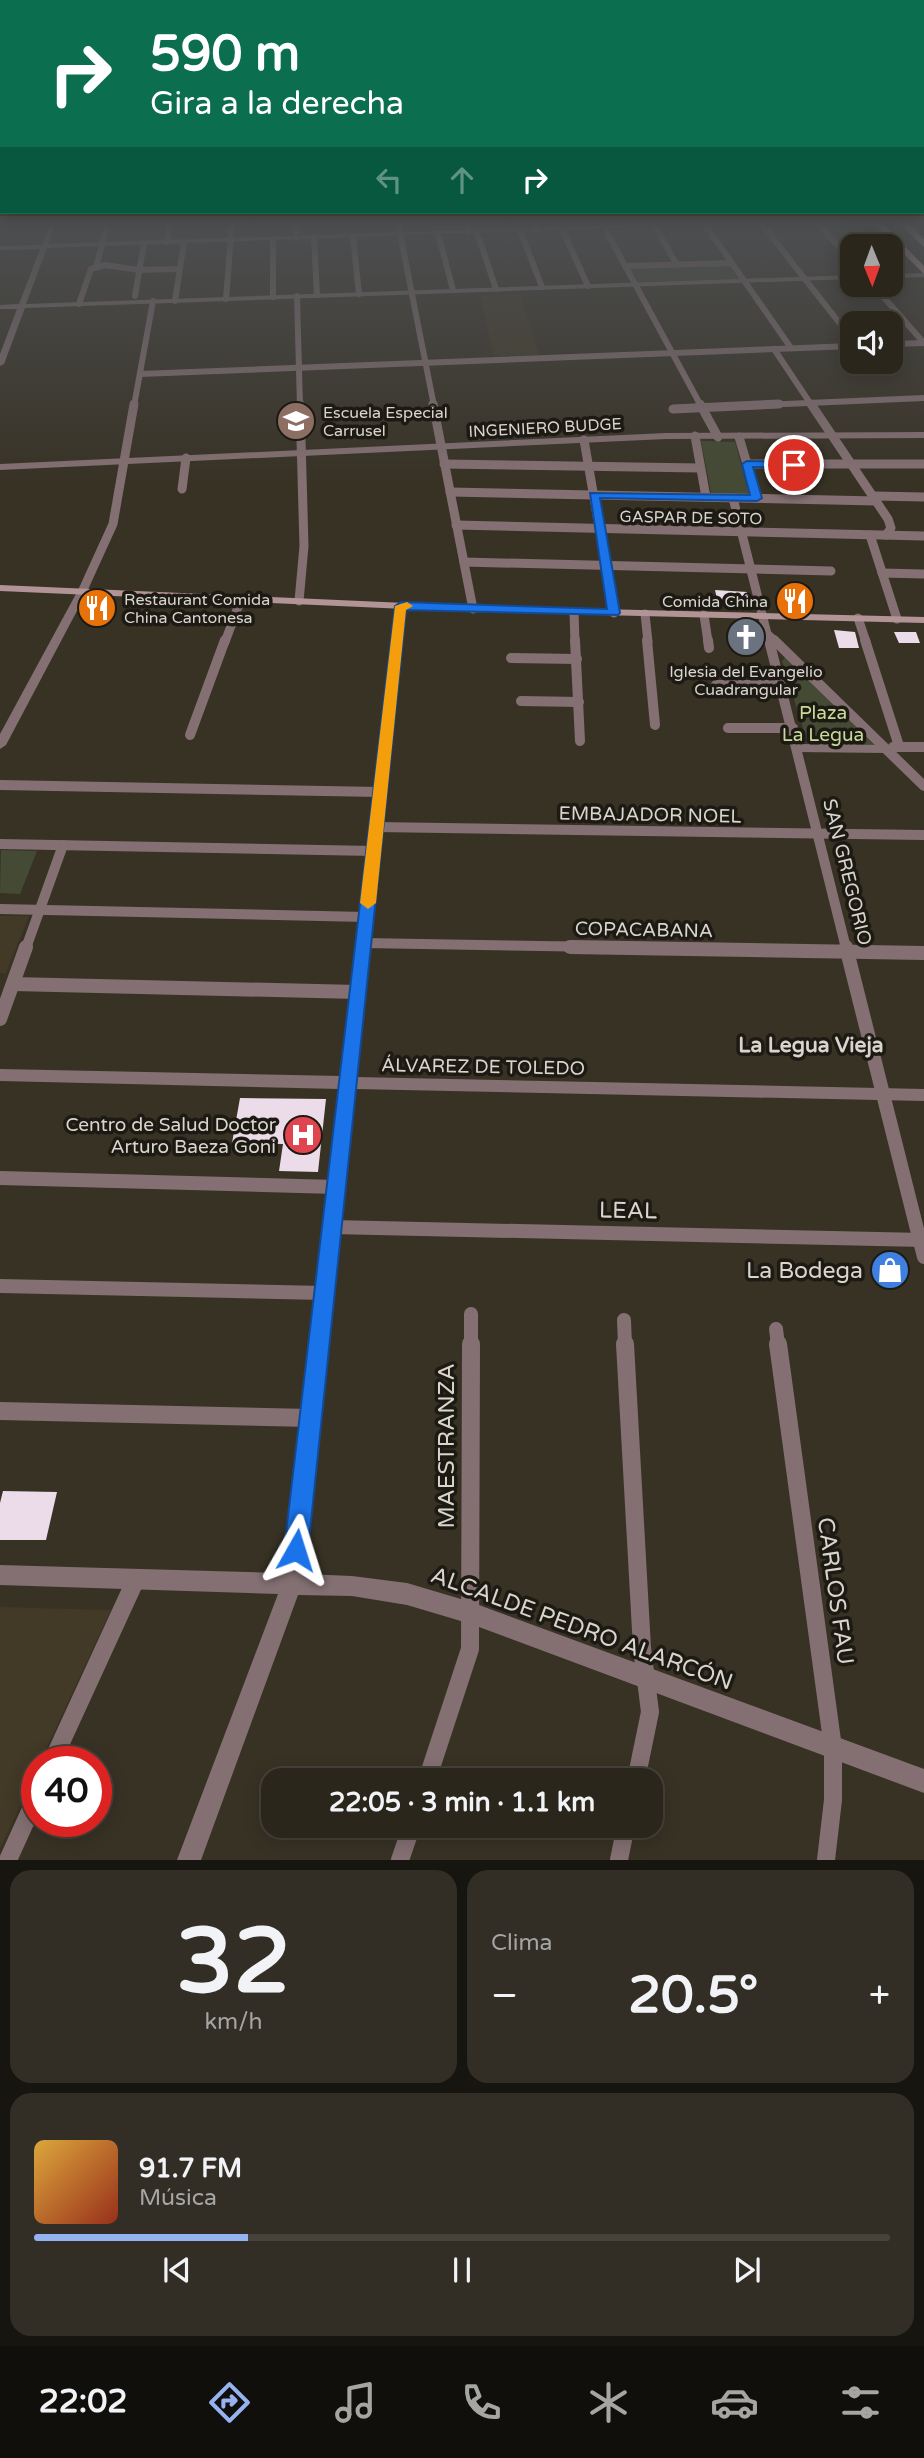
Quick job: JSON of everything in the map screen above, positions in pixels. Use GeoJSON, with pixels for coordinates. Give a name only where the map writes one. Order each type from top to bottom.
{"type":"FeatureCollection","features":[{"type":"Feature","properties":{"kind":"main road"},"geometry":{"type":"LineString","coordinates":[[0,588],[474,609],[924,620]]}},
{"type":"Feature","properties":{"kind":"street"},"geometry":{"type":"LineString","coordinates":[[0,364],[21,310]]}},
{"type":"Feature","properties":{"kind":"street"},"geometry":{"type":"LineString","coordinates":[[0,745],[111,532],[152,310]]}},
{"type":"Feature","properties":{"kind":"street"},"geometry":{"type":"LineString","coordinates":[[297,310],[304,561],[299,601]]}},
{"type":"Feature","properties":{"kind":"street"},"geometry":{"type":"LineString","coordinates":[[414,310],[474,609]]}},
{"type":"Feature","properties":{"kind":"street"},"geometry":{"type":"LineString","coordinates":[[649,310],[718,437]]}},
{"type":"Feature","properties":{"kind":"street"},"geometry":{"type":"LineString","coordinates":[[764,310],[791,348]]}},
{"type":"Feature","properties":{"kind":"street"},"geometry":{"type":"LineString","coordinates":[[895,310],[924,343]]}},
{"type":"Feature","properties":{"kind":"street"},"geometry":{"type":"LineString","coordinates":[[903,344],[924,343]]}},
{"type":"Feature","properties":{"kind":"street"},"geometry":{"type":"LineString","coordinates":[[140,374],[840,346]]}},
{"type":"Feature","properties":{"kind":"street"},"geometry":{"type":"LineString","coordinates":[[774,349],[890,522],[891,528],[886,535]]}},
{"type":"Feature","properties":{"kind":"street"},"geometry":{"type":"LineString","coordinates":[[673,409],[924,398]]}},
{"type":"Feature","properties":{"kind":"street","name":"INGENIERO BUDGE"},"geometry":{"type":"LineString","coordinates":[[0,467],[695,436],[924,435]]}},
{"type":"Feature","properties":{"kind":"street"},"geometry":{"type":"LineString","coordinates":[[695,436],[706,497]]}},
{"type":"Feature","properties":{"kind":"street"},"geometry":{"type":"LineString","coordinates":[[739,437],[757,498]]}},
{"type":"Feature","properties":{"kind":"street"},"geometry":{"type":"LineString","coordinates":[[584,440],[614,613]]}},
{"type":"Feature","properties":{"kind":"street"},"geometry":{"type":"LineString","coordinates":[[182,489],[186,458]]}},
{"type":"Feature","properties":{"kind":"street"},"geometry":{"type":"LineString","coordinates":[[444,464],[700,468]]}},
{"type":"Feature","properties":{"kind":"street"},"geometry":{"type":"LineString","coordinates":[[747,464],[924,464]]}},
{"type":"Feature","properties":{"kind":"street"},"geometry":{"type":"LineString","coordinates":[[450,492],[733,498],[924,497]]}},
{"type":"Feature","properties":{"kind":"street","name":"SAN GREGORIO"},"geometry":{"type":"LineString","coordinates":[[733,498],[922,1240],[924,1257]]}},
{"type":"Feature","properties":{"kind":"street","name":"GASPAR DE SOTO"},"geometry":{"type":"LineString","coordinates":[[456,526],[924,536]]}},
{"type":"Feature","properties":{"kind":"street"},"geometry":{"type":"LineString","coordinates":[[870,535],[897,620]]}},
{"type":"Feature","properties":{"kind":"street"},"geometry":{"type":"LineString","coordinates":[[464,562],[831,571]]}},
{"type":"Feature","properties":{"kind":"street"},"geometry":{"type":"LineString","coordinates":[[897,568],[922,571]]}},
{"type":"Feature","properties":{"kind":"street"},"geometry":{"type":"LineString","coordinates":[[882,573],[922,571]]}},
{"type":"Feature","properties":{"kind":"street"},"geometry":{"type":"LineString","coordinates":[[190,735],[241,599]]}},
{"type":"Feature","properties":{"kind":"street"},"geometry":{"type":"LineString","coordinates":[[189,1860],[292,1584],[401,606]]}},
{"type":"Feature","properties":{"kind":"street"},"geometry":{"type":"LineString","coordinates":[[575,612],[580,741]]}},
{"type":"Feature","properties":{"kind":"street"},"geometry":{"type":"LineString","coordinates":[[645,614],[655,725]]}},
{"type":"Feature","properties":{"kind":"street"},"geometry":{"type":"LineString","coordinates":[[704,615],[709,648]]}},
{"type":"Feature","properties":{"kind":"street"},"geometry":{"type":"LineString","coordinates":[[858,618],[899,746]]}},
{"type":"Feature","properties":{"kind":"street"},"geometry":{"type":"LineString","coordinates":[[766,633],[924,786]]}},
{"type":"Feature","properties":{"kind":"street"},"geometry":{"type":"LineString","coordinates":[[511,658],[577,659]]}},
{"type":"Feature","properties":{"kind":"street"},"geometry":{"type":"LineString","coordinates":[[716,685],[781,685]]}},
{"type":"Feature","properties":{"kind":"street"},"geometry":{"type":"LineString","coordinates":[[521,701],[579,702]]}},
{"type":"Feature","properties":{"kind":"street"},"geometry":{"type":"LineString","coordinates":[[728,728],[793,728]]}},
{"type":"Feature","properties":{"kind":"street"},"geometry":{"type":"LineString","coordinates":[[797,748],[924,747]]}},
{"type":"Feature","properties":{"kind":"street"},"geometry":{"type":"LineString","coordinates":[[0,785],[380,792]]}},
{"type":"Feature","properties":{"kind":"street","name":"EMBAJADOR NOEL"},"geometry":{"type":"LineString","coordinates":[[376,827],[924,835]]}},
{"type":"Feature","properties":{"kind":"street"},"geometry":{"type":"LineString","coordinates":[[0,844],[373,851]]}},
{"type":"Feature","properties":{"kind":"street"},"geometry":{"type":"LineString","coordinates":[[0,1019],[63,845]]}},
{"type":"Feature","properties":{"kind":"street"},"geometry":{"type":"LineString","coordinates":[[0,909],[366,917]]}},
{"type":"Feature","properties":{"kind":"street","name":"COPACABANA"},"geometry":{"type":"LineString","coordinates":[[363,943],[924,953]]}},
{"type":"Feature","properties":{"kind":"street"},"geometry":{"type":"LineString","coordinates":[[13,984],[358,992]]}},
{"type":"Feature","properties":{"kind":"street","name":"ÁLVAREZ DE TOLEDO"},"geometry":{"type":"LineString","coordinates":[[0,1075],[924,1095]]}},
{"type":"Feature","properties":{"kind":"street"},"geometry":{"type":"LineString","coordinates":[[0,1178],[336,1187]]}},
{"type":"Feature","properties":{"kind":"street","name":"LEAL"},"geometry":{"type":"LineString","coordinates":[[332,1227],[922,1240]]}},
{"type":"Feature","properties":{"kind":"street"},"geometry":{"type":"LineString","coordinates":[[0,1286],[325,1293]]}},
{"type":"Feature","properties":{"kind":"street","name":"MAESTRANZA"},"geometry":{"type":"LineString","coordinates":[[431,1768],[470,1649],[471,1314]]}},
{"type":"Feature","properties":{"kind":"street"},"geometry":{"type":"LineString","coordinates":[[624,1320],[642,1648],[648,1679],[650,1712],[638,1768]]}},
{"type":"Feature","properties":{"kind":"street","name":"CARLOS FAU"},"geometry":{"type":"LineString","coordinates":[[776,1329],[833,1748],[833,1800],[825,1860]]}},
{"type":"Feature","properties":{"kind":"street"},"geometry":{"type":"LineString","coordinates":[[0,1411],[311,1418]]}},
{"type":"Feature","properties":{"kind":"street","name":"ALCALDE PEDRO ALARCÓN"},"geometry":{"type":"LineString","coordinates":[[0,1574],[292,1584],[380,1589],[407,1594],[471,1613],[924,1781]]}},
{"type":"Feature","properties":{"kind":"street"},"geometry":{"type":"LineString","coordinates":[[59,1746],[136,1579]]}},
{"type":"Feature","properties":{"kind":"street"},"geometry":{"type":"LineString","coordinates":[[8,1860],[21,1831]]}},
{"type":"Feature","properties":{"kind":"street"},"geometry":{"type":"LineString","coordinates":[[400,1860],[408,1838]]}},
{"type":"Feature","properties":{"kind":"street"},"geometry":{"type":"LineString","coordinates":[[619,1860],[623,1838]]}},
{"type":"Feature","properties":{"kind":"shaded area"},"geometry":{"type":"Polygon","coordinates":[[[483,310],[525,310],[539,355],[494,356],[483,310]]]}},
{"type":"Feature","properties":{"kind":"shaded area"},"geometry":{"type":"Polygon","coordinates":[[[0,916],[29,916],[6,973],[0,973],[0,916]]]}},
{"type":"Feature","properties":{"kind":"shaded area"},"geometry":{"type":"Polygon","coordinates":[[[0,1607],[111,1610],[47,1746],[21,1746],[21,1804],[0,1849],[0,1607]]]}},
{"type":"Feature","properties":{"kind":"green space"},"geometry":{"type":"Polygon","coordinates":[[[701,441],[735,442],[749,494],[711,493],[701,441]]]}},
{"type":"Feature","properties":{"kind":"green space","name":"Plaza La Legua"},"geometry":{"type":"Polygon","coordinates":[[[786,657],[874,745],[808,744],[782,661],[786,657]]]}},
{"type":"Feature","properties":{"kind":"green space"},"geometry":{"type":"Polygon","coordinates":[[[1,850],[37,851],[20,894],[0,893],[1,850]]]}},
{"type":"Feature","properties":{"kind":"building"},"geometry":{"type":"Polygon","coordinates":[[[715,590],[747,592],[749,603],[718,603],[715,590]]]}},
{"type":"Feature","properties":{"kind":"building"},"geometry":{"type":"Polygon","coordinates":[[[834,630],[855,632],[859,648],[839,648],[834,630]]]}},
{"type":"Feature","properties":{"kind":"building"},"geometry":{"type":"Polygon","coordinates":[[[894,632],[916,632],[920,643],[899,643],[894,632]]]}},
{"type":"Feature","properties":{"kind":"building"},"geometry":{"type":"Polygon","coordinates":[[[240,1098],[326,1099],[318,1172],[279,1171],[283,1144],[232,1143],[240,1098]]]}},
{"type":"Feature","properties":{"kind":"building","name":"La Bodega"},"geometry":{"type":"Polygon","coordinates":[[[877,1255],[889,1255],[898,1262],[902,1278],[883,1278],[877,1255]]]}},
{"type":"Feature","properties":{"kind":"building"},"geometry":{"type":"Polygon","coordinates":[[[3,1491],[57,1492],[46,1540],[0,1540],[0,1503],[3,1491]]]}},
{"type":"Feature","properties":{"kind":"slow traffic"},"geometry":{"type":"LineString","coordinates":[[368,903],[401,606],[407,606]]}},
{"type":"Feature","properties":{"kind":"place","name":"Escuela Especial Carrusel"},"geometry":{"type":"Point","coordinates":[296,421]}},
{"type":"Feature","properties":{"kind":"place","name":"Comida China"},"geometry":{"type":"Point","coordinates":[795,601]}},
{"type":"Feature","properties":{"kind":"place","name":"Restaurant Comida China Cantonesa"},"geometry":{"type":"Point","coordinates":[97,608]}},
{"type":"Feature","properties":{"kind":"place","name":"Iglesia del Evangelio Cuadrangular"},"geometry":{"type":"Point","coordinates":[746,637]}},
{"type":"Feature","properties":{"kind":"place","name":"Centro de Salud Doctor Arturo Baeza Goni"},"geometry":{"type":"Point","coordinates":[303,1135]}},
{"type":"Feature","properties":{"kind":"place","name":"La Bodega"},"geometry":{"type":"Point","coordinates":[890,1270]}},
{"type":"Feature","properties":{"kind":"district","name":"La Legua Vieja"},"geometry":{"type":"Point","coordinates":[811,1045]}},
{"type":"Feature","properties":{"kind":"route"},"geometry":{"type":"LineString","coordinates":[[296,1550],[401,606],[614,613],[594,495],[757,498],[747,464],[794,465]]}}]}
